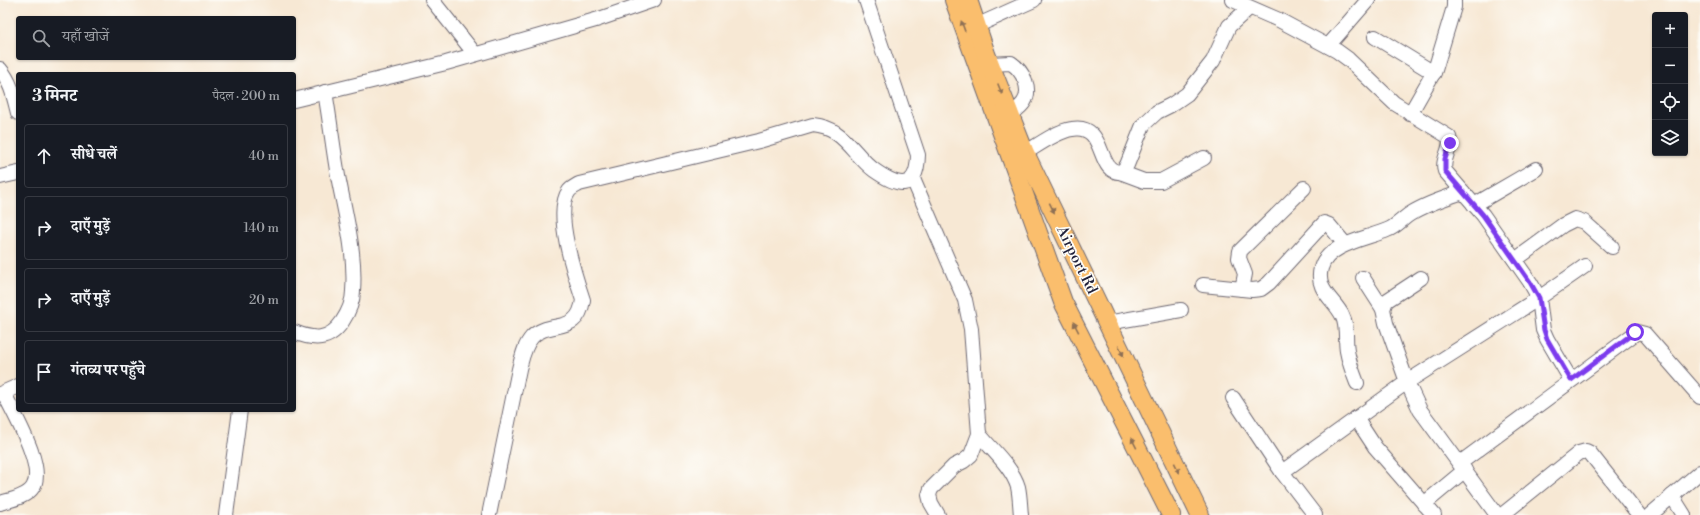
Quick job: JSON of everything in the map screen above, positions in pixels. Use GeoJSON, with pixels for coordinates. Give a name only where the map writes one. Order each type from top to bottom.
{"type":"FeatureCollection","features":[{"type":"Feature","properties":{"kind":"main road"},"geometry":{"type":"LineString","coordinates":[[954,0],[1063,302],[1171,515]]}},
{"type":"Feature","properties":{"kind":"main road","name":"Airport Rd"},"geometry":{"type":"LineString","coordinates":[[968,0],[990,64],[1025,153],[1200,515]]}},
{"type":"Feature","properties":{"kind":"street"},"geometry":{"type":"LineString","coordinates":[[432,0],[475,54]]}},
{"type":"Feature","properties":{"kind":"street"},"geometry":{"type":"LineString","coordinates":[[296,99],[446,63],[599,19],[654,0]]}},
{"type":"Feature","properties":{"kind":"street"},"geometry":{"type":"LineString","coordinates":[[866,0],[918,155],[913,179],[965,300],[971,329],[979,434],[971,455],[954,466],[930,488],[930,503],[938,515]]}},
{"type":"Feature","properties":{"kind":"street"},"geometry":{"type":"LineString","coordinates":[[976,26],[1034,0]]}},
{"type":"Feature","properties":{"kind":"street"},"geometry":{"type":"LineString","coordinates":[[1233,0],[1279,20],[1328,46],[1348,59],[1388,98],[1410,114],[1449,137],[1450,140],[1444,168],[1447,174],[1474,205],[1515,260],[1539,298],[1544,330],[1547,339],[1571,380]]}},
{"type":"Feature","properties":{"kind":"street"},"geometry":{"type":"LineString","coordinates":[[1328,46],[1368,0]]}},
{"type":"Feature","properties":{"kind":"street"},"geometry":{"type":"LineString","coordinates":[[1410,114],[1434,72],[1454,7],[1454,0]]}},
{"type":"Feature","properties":{"kind":"street"},"geometry":{"type":"LineString","coordinates":[[1120,172],[1126,168],[1143,125],[1157,112],[1171,105],[1187,94],[1213,61],[1228,26],[1249,8]]}},
{"type":"Feature","properties":{"kind":"street"},"geometry":{"type":"LineString","coordinates":[[1376,37],[1434,72]]}},
{"type":"Feature","properties":{"kind":"street"},"geometry":{"type":"LineString","coordinates":[[990,64],[1011,63],[1018,69],[1025,82],[1027,88],[1026,99],[1023,104],[1010,115]]}},
{"type":"Feature","properties":{"kind":"street"},"geometry":{"type":"LineString","coordinates":[[0,69],[7,77],[16,106]]}},
{"type":"Feature","properties":{"kind":"street"},"geometry":{"type":"LineString","coordinates":[[296,333],[315,338],[331,334],[337,329],[344,318],[350,306],[354,292],[352,257],[325,92]]}},
{"type":"Feature","properties":{"kind":"street"},"geometry":{"type":"LineString","coordinates":[[489,515],[523,354],[532,337],[540,332],[570,323],[577,317],[581,308],[582,300],[562,222],[563,206],[568,191],[579,184],[759,141],[813,125],[822,126],[836,133],[874,170],[888,178],[902,184],[913,179]]}},
{"type":"Feature","properties":{"kind":"street"},"geometry":{"type":"LineString","coordinates":[[1025,153],[1062,132],[1070,129],[1084,129],[1095,137],[1109,168],[1115,172],[1120,172],[1144,181],[1161,180],[1204,158]]}},
{"type":"Feature","properties":{"kind":"street"},"geometry":{"type":"LineString","coordinates":[[1474,205],[1536,168]]}},
{"type":"Feature","properties":{"kind":"street"},"geometry":{"type":"LineString","coordinates":[[0,177],[16,173]]}},
{"type":"Feature","properties":{"kind":"street"},"geometry":{"type":"LineString","coordinates":[[1242,289],[1245,274],[1239,258],[1240,251],[1304,188]]}},
{"type":"Feature","properties":{"kind":"street"},"geometry":{"type":"LineString","coordinates":[[1357,383],[1348,356],[1346,326],[1343,316],[1327,296],[1320,277],[1322,264],[1335,250],[1345,244],[1389,230],[1423,207],[1463,192]]}},
{"type":"Feature","properties":{"kind":"street"},"geometry":{"type":"LineString","coordinates":[[1515,260],[1563,224],[1575,219],[1584,222],[1612,247]]}},
{"type":"Feature","properties":{"kind":"street"},"geometry":{"type":"LineString","coordinates":[[1203,285],[1257,290],[1265,287],[1324,223],[1328,225],[1345,244]]}},
{"type":"Feature","properties":{"kind":"street"},"geometry":{"type":"LineString","coordinates":[[1282,472],[1407,382],[1539,298],[1585,266]]}},
{"type":"Feature","properties":{"kind":"street"},"geometry":{"type":"LineString","coordinates":[[1362,278],[1383,309],[1386,323],[1407,382],[1420,410],[1497,515]]}},
{"type":"Feature","properties":{"kind":"street"},"geometry":{"type":"LineString","coordinates":[[1383,309],[1390,298],[1421,278]]}},
{"type":"Feature","properties":{"kind":"street"},"geometry":{"type":"LineString","coordinates":[[1107,323],[1181,310]]}},
{"type":"Feature","properties":{"kind":"street"},"geometry":{"type":"LineString","coordinates":[[1424,504],[1462,467],[1571,380],[1635,332],[1645,334],[1700,397]]}},
{"type":"Feature","properties":{"kind":"street"},"geometry":{"type":"LineString","coordinates":[[0,503],[26,494],[33,488],[36,480],[37,471],[34,458],[2,393],[16,387]]}},
{"type":"Feature","properties":{"kind":"street"},"geometry":{"type":"LineString","coordinates":[[1233,398],[1282,472],[1315,515]]}},
{"type":"Feature","properties":{"kind":"street"},"geometry":{"type":"LineString","coordinates":[[226,515],[240,412]]}},
{"type":"Feature","properties":{"kind":"street"},"geometry":{"type":"LineString","coordinates":[[1356,418],[1375,447],[1434,515]]}},
{"type":"Feature","properties":{"kind":"street"},"geometry":{"type":"LineString","coordinates":[[979,434],[1010,471],[1014,478],[1018,487],[1021,515]]}},
{"type":"Feature","properties":{"kind":"street"},"geometry":{"type":"LineString","coordinates":[[1502,515],[1579,453],[1586,451],[1590,453],[1639,515]]}},
{"type":"Feature","properties":{"kind":"street"},"geometry":{"type":"LineString","coordinates":[[1650,515],[1700,472]]}},
{"type":"Feature","properties":{"kind":"street"},"geometry":{"type":"LineString","coordinates":[[1672,496],[1684,515]]}},
{"type":"Feature","properties":{"kind":"route"},"geometry":{"type":"LineString","coordinates":[[1450,143],[1445,159],[1445,171],[1483,215],[1530,282],[1539,298],[1544,330],[1547,339],[1571,380],[1635,332]]}}]}
